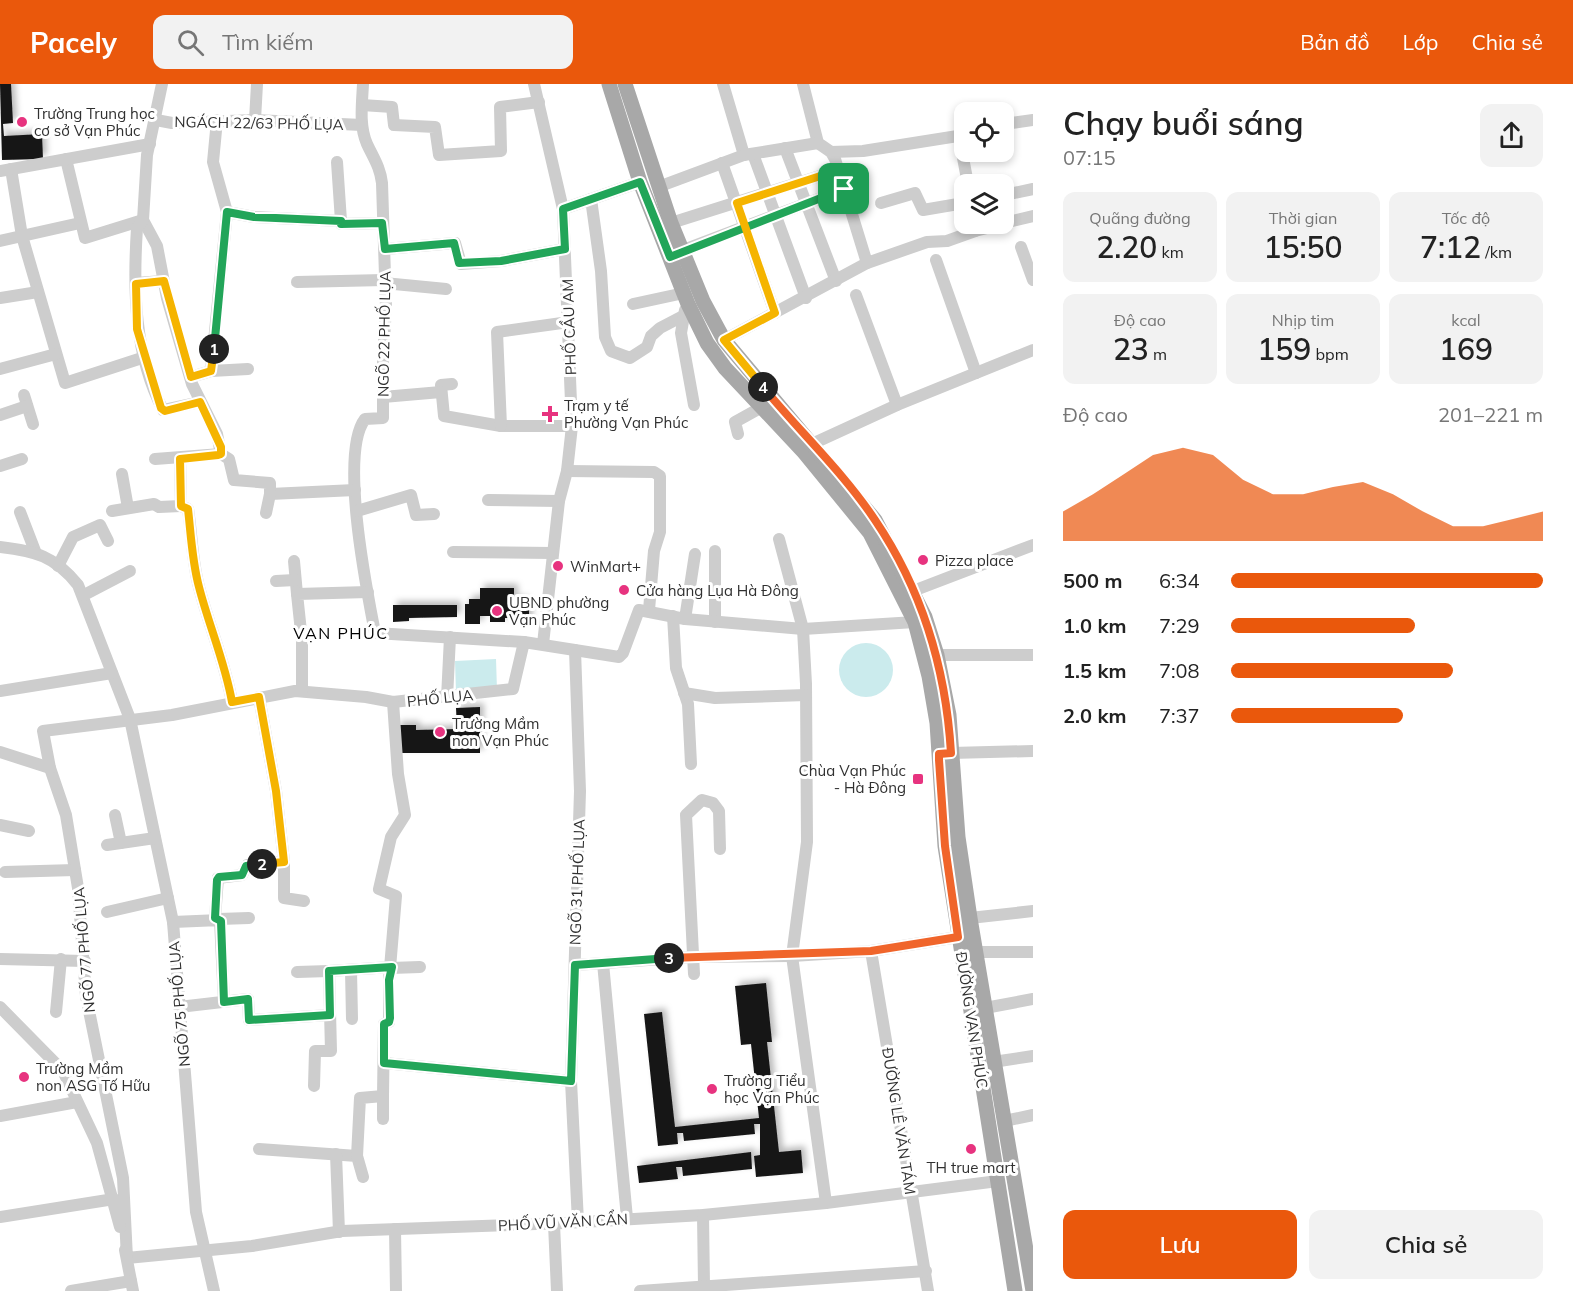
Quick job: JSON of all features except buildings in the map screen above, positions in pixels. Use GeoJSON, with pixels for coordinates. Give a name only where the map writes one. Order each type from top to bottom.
{"type":"FeatureCollection","features":[{"type":"Feature","properties":{"kind":"main road","name":"ĐƯỜNG VẠN PHÚC"},"geometry":{"type":"LineString","coordinates":[[609,84],[640,182],[676,254],[724,340],[808,448],[870,533],[915,622],[945,753],[970,918],[978,952],[985,1008],[986,1063],[998,1181],[1015,1291]]}},
{"type":"Feature","properties":{"kind":"main road","name":"ĐƯỜNG VẠN PHÚC"},"geometry":{"type":"LineString","coordinates":[[625,84],[671,223],[685,304],[724,368],[762,407],[808,448],[875,520],[913,591],[938,655],[949,715],[945,753],[945,846],[958,937],[986,1063],[1004,1121],[1033,1291]]}},
{"type":"Feature","properties":{"kind":"street"},"geometry":{"type":"LineString","coordinates":[[162,84],[147,155],[143,220],[157,246],[164,281],[191,377],[200,402],[217,434],[221,454]]}},
{"type":"Feature","properties":{"kind":"street"},"geometry":{"type":"LineString","coordinates":[[255,120],[258,84]]}},
{"type":"Feature","properties":{"kind":"street","name":"NGÕ 22 PHỐ LỤA"},"geometry":{"type":"LineString","coordinates":[[363,84],[362,125],[367,144],[379,165],[385,249],[383,418],[364,419],[359,426],[354,477],[375,633],[524,642]]}},
{"type":"Feature","properties":{"kind":"street","name":"PHỐ CẦU AM"},"geometry":{"type":"LineString","coordinates":[[534,84],[563,209],[572,426],[567,471],[559,501],[543,644]]}},
{"type":"Feature","properties":{"kind":"street"},"geometry":{"type":"LineString","coordinates":[[723,84],[806,298]]}},
{"type":"Feature","properties":{"kind":"street"},"geometry":{"type":"LineString","coordinates":[[796,84],[813,138],[831,152],[839,170],[867,263]]}},
{"type":"Feature","properties":{"kind":"street"},"geometry":{"type":"LineString","coordinates":[[803,84],[813,138]]}},
{"type":"Feature","properties":{"kind":"street"},"geometry":{"type":"LineString","coordinates":[[362,105],[391,106],[394,125],[435,127],[439,155],[501,151],[500,107],[540,102]]}},
{"type":"Feature","properties":{"kind":"street","name":"NGÁCH 22/63 PHỐ LỤA"},"geometry":{"type":"LineString","coordinates":[[156,120],[172,123],[255,120],[362,125]]}},
{"type":"Feature","properties":{"kind":"street"},"geometry":{"type":"LineString","coordinates":[[211,371],[227,212],[213,162],[217,120]]}},
{"type":"Feature","properties":{"kind":"street"},"geometry":{"type":"LineString","coordinates":[[1014,123],[1033,120]]}},
{"type":"Feature","properties":{"kind":"street"},"geometry":{"type":"LineString","coordinates":[[831,152],[863,151],[954,137]]}},
{"type":"Feature","properties":{"kind":"street"},"geometry":{"type":"LineString","coordinates":[[658,187],[749,154],[785,148],[813,138]]}},
{"type":"Feature","properties":{"kind":"street"},"geometry":{"type":"LineString","coordinates":[[145,357],[65,383],[5,170],[150,144]]}},
{"type":"Feature","properties":{"kind":"street"},"geometry":{"type":"LineString","coordinates":[[785,148],[836,281]]}},
{"type":"Feature","properties":{"kind":"street"},"geometry":{"type":"LineString","coordinates":[[66,159],[85,238],[143,220]]}},
{"type":"Feature","properties":{"kind":"street"},"geometry":{"type":"LineString","coordinates":[[337,162],[341,221]]}},
{"type":"Feature","properties":{"kind":"street"},"geometry":{"type":"LineString","coordinates":[[722,163],[775,313]]}},
{"type":"Feature","properties":{"kind":"street"},"geometry":{"type":"LineString","coordinates":[[671,223],[839,170]]}},
{"type":"Feature","properties":{"kind":"street"},"geometry":{"type":"LineString","coordinates":[[563,209],[640,182]]}},
{"type":"Feature","properties":{"kind":"street"},"geometry":{"type":"LineString","coordinates":[[676,254],[844,189]]}},
{"type":"Feature","properties":{"kind":"street"},"geometry":{"type":"LineString","coordinates":[[1014,193],[1033,189]]}},
{"type":"Feature","properties":{"kind":"street"},"geometry":{"type":"LineString","coordinates":[[880,203],[915,193],[923,210],[954,205]]}},
{"type":"Feature","properties":{"kind":"street"},"geometry":{"type":"LineString","coordinates":[[591,199],[601,271],[605,337],[611,351],[630,358],[640,354],[660,328],[685,304]]}},
{"type":"Feature","properties":{"kind":"street"},"geometry":{"type":"LineString","coordinates":[[227,212],[254,217],[341,221],[341,224],[382,223]]}},
{"type":"Feature","properties":{"kind":"street"},"geometry":{"type":"LineString","coordinates":[[1014,220],[1033,216]]}},
{"type":"Feature","properties":{"kind":"street"},"geometry":{"type":"LineString","coordinates":[[143,220],[137,228],[136,284],[137,329],[145,357],[163,410],[200,402]]}},
{"type":"Feature","properties":{"kind":"street"},"geometry":{"type":"LineString","coordinates":[[0,241],[80,223]]}},
{"type":"Feature","properties":{"kind":"street"},"geometry":{"type":"LineString","coordinates":[[724,340],[806,298],[867,263],[927,242],[947,241],[960,234]]}},
{"type":"Feature","properties":{"kind":"street"},"geometry":{"type":"LineString","coordinates":[[385,249],[454,243],[460,264],[501,261],[565,249]]}},
{"type":"Feature","properties":{"kind":"street"},"geometry":{"type":"LineString","coordinates":[[1021,247],[1033,280]]}},
{"type":"Feature","properties":{"kind":"street"},"geometry":{"type":"LineString","coordinates":[[936,260],[976,373]]}},
{"type":"Feature","properties":{"kind":"street"},"geometry":{"type":"LineString","coordinates":[[136,284],[164,281]]}},
{"type":"Feature","properties":{"kind":"street"},"geometry":{"type":"LineString","coordinates":[[297,282],[384,281],[446,289]]}},
{"type":"Feature","properties":{"kind":"street"},"geometry":{"type":"LineString","coordinates":[[0,298],[38,292]]}},
{"type":"Feature","properties":{"kind":"street"},"geometry":{"type":"LineString","coordinates":[[856,295],[897,405]]}},
{"type":"Feature","properties":{"kind":"street"},"geometry":{"type":"LineString","coordinates":[[633,304],[685,304]]}},
{"type":"Feature","properties":{"kind":"street"},"geometry":{"type":"LineString","coordinates":[[685,304],[681,333],[694,405]]}},
{"type":"Feature","properties":{"kind":"street"},"geometry":{"type":"LineString","coordinates":[[501,426],[497,332],[569,322]]}},
{"type":"Feature","properties":{"kind":"street"},"geometry":{"type":"LineString","coordinates":[[808,448],[897,405],[1033,350]]}},
{"type":"Feature","properties":{"kind":"street"},"geometry":{"type":"LineString","coordinates":[[0,369],[56,354]]}},
{"type":"Feature","properties":{"kind":"street"},"geometry":{"type":"LineString","coordinates":[[191,377],[211,371],[248,369]]}},
{"type":"Feature","properties":{"kind":"street"},"geometry":{"type":"LineString","coordinates":[[452,384],[441,385],[444,416],[501,426],[572,426]]}},
{"type":"Feature","properties":{"kind":"street"},"geometry":{"type":"LineString","coordinates":[[383,397],[441,392]]}},
{"type":"Feature","properties":{"kind":"street"},"geometry":{"type":"LineString","coordinates":[[0,415],[26,401],[33,424]]}},
{"type":"Feature","properties":{"kind":"street"},"geometry":{"type":"LineString","coordinates":[[738,434],[735,422],[762,407]]}},
{"type":"Feature","properties":{"kind":"street"},"geometry":{"type":"LineString","coordinates":[[155,459],[180,459],[221,454],[229,459],[234,480],[270,483],[266,513]]}},
{"type":"Feature","properties":{"kind":"street"},"geometry":{"type":"LineString","coordinates":[[0,466],[22,459]]}},
{"type":"Feature","properties":{"kind":"street"},"geometry":{"type":"LineString","coordinates":[[180,459],[181,506]]}},
{"type":"Feature","properties":{"kind":"street"},"geometry":{"type":"LineString","coordinates":[[567,471],[659,474],[660,532],[654,551],[649,610]]}},
{"type":"Feature","properties":{"kind":"street"},"geometry":{"type":"LineString","coordinates":[[122,474],[128,508]]}},
{"type":"Feature","properties":{"kind":"street"},"geometry":{"type":"LineString","coordinates":[[270,494],[355,490]]}},
{"type":"Feature","properties":{"kind":"street"},"geometry":{"type":"LineString","coordinates":[[357,512],[411,495],[416,515],[434,514]]}},
{"type":"Feature","properties":{"kind":"street"},"geometry":{"type":"LineString","coordinates":[[488,500],[559,501]]}},
{"type":"Feature","properties":{"kind":"street"},"geometry":{"type":"LineString","coordinates":[[112,511],[153,504],[159,507],[181,506],[188,509],[191,546],[198,585],[219,645],[232,702]]}},
{"type":"Feature","properties":{"kind":"street"},"geometry":{"type":"LineString","coordinates":[[20,512],[35,551]]}},
{"type":"Feature","properties":{"kind":"street"},"geometry":{"type":"LineString","coordinates":[[58,566],[73,537],[100,525],[108,541]]}},
{"type":"Feature","properties":{"kind":"street"},"geometry":{"type":"LineString","coordinates":[[779,539],[803,629],[807,842],[792,956],[826,1203]]}},
{"type":"Feature","properties":{"kind":"street"},"geometry":{"type":"LineString","coordinates":[[913,591],[1033,545]]}},
{"type":"Feature","properties":{"kind":"street"},"geometry":{"type":"LineString","coordinates":[[0,547],[35,551],[73,579],[84,595],[130,719]]}},
{"type":"Feature","properties":{"kind":"street"},"geometry":{"type":"LineString","coordinates":[[715,551],[715,622]]}},
{"type":"Feature","properties":{"kind":"street"},"geometry":{"type":"LineString","coordinates":[[453,552],[554,553]]}},
{"type":"Feature","properties":{"kind":"street"},"geometry":{"type":"LineString","coordinates":[[691,764],[688,704],[676,668],[679,618],[695,554]]}},
{"type":"Feature","properties":{"kind":"street"},"geometry":{"type":"LineString","coordinates":[[294,561],[302,641],[302,691]]}},
{"type":"Feature","properties":{"kind":"street"},"geometry":{"type":"LineString","coordinates":[[84,595],[130,571]]}},
{"type":"Feature","properties":{"kind":"street"},"geometry":{"type":"LineString","coordinates":[[276,581],[296,580]]}},
{"type":"Feature","properties":{"kind":"street"},"geometry":{"type":"LineString","coordinates":[[297,594],[368,592]]}},
{"type":"Feature","properties":{"kind":"street"},"geometry":{"type":"LineString","coordinates":[[524,642],[621,657],[638,611],[649,610],[679,618],[803,629],[915,622]]}},
{"type":"Feature","properties":{"kind":"street"},"geometry":{"type":"LineString","coordinates":[[447,698],[450,637]]}},
{"type":"Feature","properties":{"kind":"street","name":"PHỐ LỤA"},"geometry":{"type":"LineString","coordinates":[[130,719],[172,715],[259,697],[302,691],[393,702],[447,698],[513,689],[524,642]]}},
{"type":"Feature","properties":{"kind":"street","name":"NGÕ 31 PHỐ LỤA"},"geometry":{"type":"LineString","coordinates":[[576,650],[580,792],[571,1081],[579,1222]]}},
{"type":"Feature","properties":{"kind":"street"},"geometry":{"type":"LineString","coordinates":[[938,655],[1033,655]]}},
{"type":"Feature","properties":{"kind":"street"},"geometry":{"type":"LineString","coordinates":[[0,691],[112,674]]}},
{"type":"Feature","properties":{"kind":"street"},"geometry":{"type":"LineString","coordinates":[[684,693],[715,698],[806,695]]}},
{"type":"Feature","properties":{"kind":"street"},"geometry":{"type":"LineString","coordinates":[[259,697],[276,791],[284,862],[284,898],[304,901]]}},
{"type":"Feature","properties":{"kind":"street"},"geometry":{"type":"LineString","coordinates":[[383,1119],[384,1024],[389,1022],[390,1018],[389,980],[396,896],[379,889],[391,837],[405,815],[398,774],[393,702]]}},
{"type":"Feature","properties":{"kind":"street","name":"NGÕ 77 PHỐ LỤA"},"geometry":{"type":"LineString","coordinates":[[127,1258],[123,1178],[86,996],[85,961],[75,870],[66,815],[50,768],[43,731],[130,719]]}},
{"type":"Feature","properties":{"kind":"street","name":"NGÕ 75 PHỐ LỤA"},"geometry":{"type":"LineString","coordinates":[[130,719],[173,922],[196,1212],[214,1291]]}},
{"type":"Feature","properties":{"kind":"street"},"geometry":{"type":"LineString","coordinates":[[945,753],[1033,751]]}},
{"type":"Feature","properties":{"kind":"street"},"geometry":{"type":"LineString","coordinates":[[0,752],[50,768]]}},
{"type":"Feature","properties":{"kind":"street"},"geometry":{"type":"LineString","coordinates":[[694,974],[686,815],[698,801],[713,803],[719,811],[720,849]]}},
{"type":"Feature","properties":{"kind":"street"},"geometry":{"type":"LineString","coordinates":[[115,815],[121,843]]}},
{"type":"Feature","properties":{"kind":"street"},"geometry":{"type":"LineString","coordinates":[[0,825],[29,831]]}},
{"type":"Feature","properties":{"kind":"street"},"geometry":{"type":"LineString","coordinates":[[107,845],[155,838]]}},
{"type":"Feature","properties":{"kind":"street"},"geometry":{"type":"LineString","coordinates":[[224,1002],[217,919],[218,878],[242,875],[247,866],[284,862]]}},
{"type":"Feature","properties":{"kind":"street"},"geometry":{"type":"LineString","coordinates":[[5,872],[75,870]]}},
{"type":"Feature","properties":{"kind":"street"},"geometry":{"type":"LineString","coordinates":[[106,912],[168,898]]}},
{"type":"Feature","properties":{"kind":"street"},"geometry":{"type":"LineString","coordinates":[[970,918],[1033,911]]}},
{"type":"Feature","properties":{"kind":"street"},"geometry":{"type":"LineString","coordinates":[[173,922],[249,918]]}},
{"type":"Feature","properties":{"kind":"street"},"geometry":{"type":"LineString","coordinates":[[575,965],[692,957],[792,956],[871,951],[958,937]]}},
{"type":"Feature","properties":{"kind":"street","name":"ĐƯỜNG LÊ VĂN TÁM"},"geometry":{"type":"LineString","coordinates":[[871,951],[928,1291]]}},
{"type":"Feature","properties":{"kind":"street"},"geometry":{"type":"LineString","coordinates":[[978,952],[1033,952]]}},
{"type":"Feature","properties":{"kind":"street"},"geometry":{"type":"LineString","coordinates":[[0,959],[85,961]]}},
{"type":"Feature","properties":{"kind":"street"},"geometry":{"type":"LineString","coordinates":[[56,1012],[61,959]]}},
{"type":"Feature","properties":{"kind":"street"},"geometry":{"type":"LineString","coordinates":[[603,963],[627,1218]]}},
{"type":"Feature","properties":{"kind":"street"},"geometry":{"type":"LineString","coordinates":[[297,972],[420,967]]}},
{"type":"Feature","properties":{"kind":"street"},"geometry":{"type":"LineString","coordinates":[[351,969],[352,1019]]}},
{"type":"Feature","properties":{"kind":"street"},"geometry":{"type":"LineString","coordinates":[[314,1086],[315,1051],[331,1051],[329,971]]}},
{"type":"Feature","properties":{"kind":"street"},"geometry":{"type":"LineString","coordinates":[[179,1007],[248,999],[249,1020],[330,1015]]}},
{"type":"Feature","properties":{"kind":"street"},"geometry":{"type":"LineString","coordinates":[[985,1008],[1033,999]]}},
{"type":"Feature","properties":{"kind":"street"},"geometry":{"type":"LineString","coordinates":[[0,1007],[63,1071],[93,1133],[114,1199],[132,1286],[71,1291]]}},
{"type":"Feature","properties":{"kind":"street"},"geometry":{"type":"LineString","coordinates":[[986,1063],[1033,1056]]}},
{"type":"Feature","properties":{"kind":"street"},"geometry":{"type":"LineString","coordinates":[[384,1063],[571,1081]]}},
{"type":"Feature","properties":{"kind":"street"},"geometry":{"type":"LineString","coordinates":[[363,1177],[357,1156],[360,1098],[383,1095]]}},
{"type":"Feature","properties":{"kind":"street"},"geometry":{"type":"LineString","coordinates":[[0,1116],[77,1102]]}},
{"type":"Feature","properties":{"kind":"street"},"geometry":{"type":"LineString","coordinates":[[1004,1121],[1033,1115]]}},
{"type":"Feature","properties":{"kind":"street"},"geometry":{"type":"LineString","coordinates":[[259,1149],[357,1156]]}},
{"type":"Feature","properties":{"kind":"street"},"geometry":{"type":"LineString","coordinates":[[336,1154],[339,1232]]}},
{"type":"Feature","properties":{"kind":"street","name":"PHỐ VŨ VĂN CẨN"},"geometry":{"type":"LineString","coordinates":[[127,1258],[204,1252],[339,1232],[554,1224],[703,1215],[826,1203],[998,1181]]}},
{"type":"Feature","properties":{"kind":"street"},"geometry":{"type":"LineString","coordinates":[[0,1217],[114,1199]]}},
{"type":"Feature","properties":{"kind":"street"},"geometry":{"type":"LineString","coordinates":[[703,1215],[705,1286]]}},
{"type":"Feature","properties":{"kind":"street"},"geometry":{"type":"LineString","coordinates":[[554,1224],[557,1291]]}},
{"type":"Feature","properties":{"kind":"street"},"geometry":{"type":"LineString","coordinates":[[395,1229],[396,1291]]}},
{"type":"Feature","properties":{"kind":"street"},"geometry":{"type":"LineString","coordinates":[[640,1291],[926,1271]]}},
{"type":"Feature","properties":{"kind":"water"},"geometry":{"type":"Polygon","coordinates":[[[866,643],[876,645],[885,651],[891,660],[893,670],[891,680],[885,689],[876,695],[866,697],[856,695],[847,689],[841,680],[839,670],[841,660],[847,651],[856,645],[866,643]]]}},
{"type":"Feature","properties":{"kind":"water"},"geometry":{"type":"Polygon","coordinates":[[[496,659],[497,690],[456,692],[455,661],[496,659]]]}},
{"type":"Feature","properties":{"kind":"place","name":"Trường Trung học cơ sở Vạn Phúc"},"geometry":{"type":"Point","coordinates":[22,122]}},
{"type":"Feature","properties":{"kind":"place","name":"Trạm y tế Phường Vạn Phúc"},"geometry":{"type":"Point","coordinates":[550,414]}},
{"type":"Feature","properties":{"kind":"place","name":"Pizza place"},"geometry":{"type":"Point","coordinates":[923,560]}},
{"type":"Feature","properties":{"kind":"place","name":"WinMart+"},"geometry":{"type":"Point","coordinates":[558,566]}},
{"type":"Feature","properties":{"kind":"place","name":"Cửa hàng Lụa Hà Đông"},"geometry":{"type":"Point","coordinates":[624,590]}},
{"type":"Feature","properties":{"kind":"place","name":"UBND phường Vạn Phúc"},"geometry":{"type":"Point","coordinates":[497,611]}},
{"type":"Feature","properties":{"kind":"place","name":"Trường Mầm non Vạn Phúc"},"geometry":{"type":"Point","coordinates":[440,732]}},
{"type":"Feature","properties":{"kind":"place","name":"Chùa Vạn Phúc - Hà Đông"},"geometry":{"type":"Point","coordinates":[918,779]}},
{"type":"Feature","properties":{"kind":"place","name":"Trường Mầm non ASG Tố Hữu"},"geometry":{"type":"Point","coordinates":[24,1077]}},
{"type":"Feature","properties":{"kind":"place","name":"Trường Tiểu học Vạn Phúc"},"geometry":{"type":"Point","coordinates":[712,1089]}},
{"type":"Feature","properties":{"kind":"place","name":"TH true mart"},"geometry":{"type":"Point","coordinates":[971,1149]}},
{"type":"Feature","properties":{"kind":"district","name":"VẠN PHÚC"},"geometry":{"type":"Point","coordinates":[341,633]}},
{"type":"Feature","properties":{"kind":"route"},"geometry":{"type":"LineString","coordinates":[[844,189],[745,227],[683,250],[670,257],[640,182],[563,209],[565,249],[501,261],[459,263],[454,243],[385,249],[382,223],[341,224],[341,221],[254,217],[227,212],[224,269],[211,371],[191,377],[164,281],[136,284],[137,329],[161,408],[165,411],[200,402],[217,434],[221,447],[221,454],[218,455],[180,459],[181,506],[188,509],[192,535],[191,546],[198,585],[227,672],[232,702],[259,697],[276,791],[284,862],[247,866],[242,875],[219,877],[217,880],[215,918],[221,921],[224,1002],[248,999],[249,1020],[330,1015],[329,971],[392,967],[389,980],[390,1018],[389,1022],[384,1024],[384,1063],[571,1081],[575,965],[692,957],[792,956],[871,951],[958,937],[945,846],[939,760],[939,754],[951,753],[949,715],[938,655],[925,617],[895,554],[875,520],[724,340],[775,313],[745,227],[737,203],[839,170],[844,189]]}}]}
